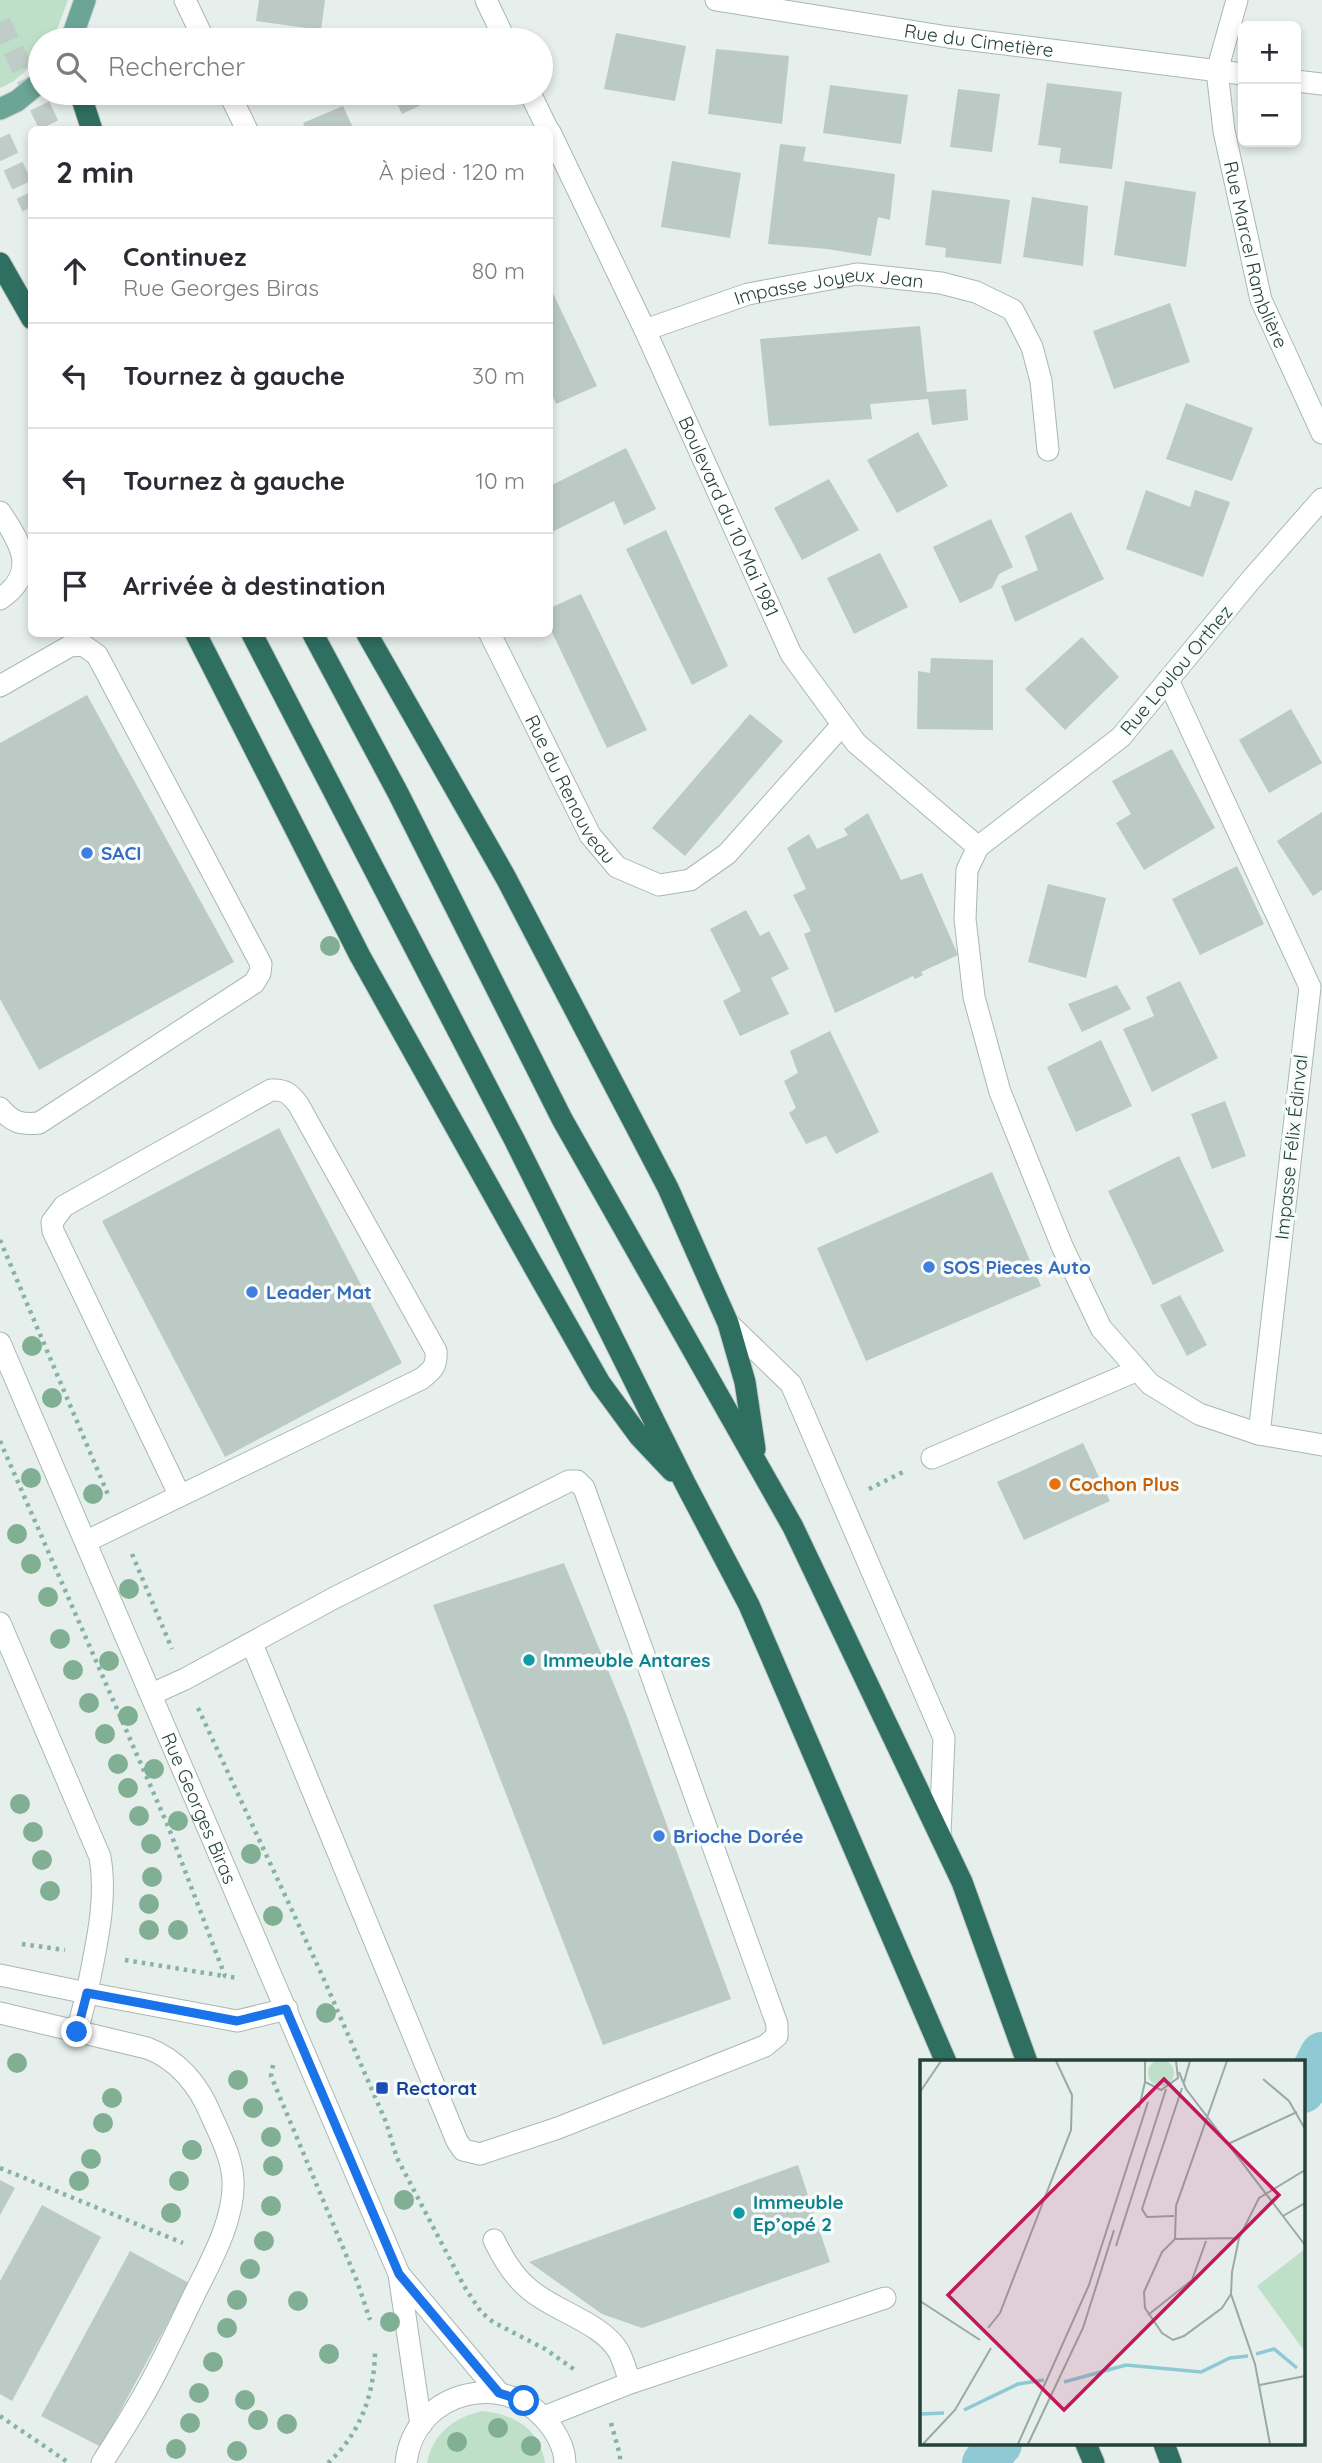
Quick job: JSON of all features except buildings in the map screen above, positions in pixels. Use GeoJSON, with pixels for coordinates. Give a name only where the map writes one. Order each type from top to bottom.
{"type":"FeatureCollection","features":[{"type":"Feature","properties":{"kind":"highway"},"geometry":{"type":"LineString","coordinates":[[84,105],[91,126]]}},
{"type":"Feature","properties":{"kind":"highway"},"geometry":{"type":"LineString","coordinates":[[0,263],[28,312]]}},
{"type":"Feature","properties":{"kind":"highway"},"geometry":{"type":"LineString","coordinates":[[198,637],[360,956],[600,1383],[639,1436],[686,1485]]}},
{"type":"Feature","properties":{"kind":"highway"},"geometry":{"type":"LineString","coordinates":[[253,637],[515,1141],[748,1605],[945,2060]]}},
{"type":"Feature","properties":{"kind":"highway"},"geometry":{"type":"LineString","coordinates":[[315,637],[398,793],[562,1119],[793,1527],[962,1882],[1026,2060]]}},
{"type":"Feature","properties":{"kind":"highway"},"geometry":{"type":"LineString","coordinates":[[369,637],[506,878],[668,1188],[728,1323],[745,1382],[757,1461]]}},
{"type":"Feature","properties":{"kind":"highway"},"geometry":{"type":"LineString","coordinates":[[1087,2446],[1094,2463]]}},
{"type":"Feature","properties":{"kind":"highway"},"geometry":{"type":"LineString","coordinates":[[1165,2446],[1171,2463]]}},
{"type":"Feature","properties":{"kind":"main road"},"geometry":{"type":"LineString","coordinates":[[75,28],[85,0]]}},
{"type":"Feature","properties":{"kind":"main road"},"geometry":{"type":"LineString","coordinates":[[0,109],[17,102],[28,92]]}},
{"type":"Feature","properties":{"kind":"street"},"geometry":{"type":"LineString","coordinates":[[185,0],[198,28]]}},
{"type":"Feature","properties":{"kind":"street"},"geometry":{"type":"LineString","coordinates":[[486,0],[499,28]]}},
{"type":"Feature","properties":{"kind":"street","name":"Rue du Cimetière"},"geometry":{"type":"LineString","coordinates":[[716,0],[948,37],[1238,73]]}},
{"type":"Feature","properties":{"kind":"street"},"geometry":{"type":"LineString","coordinates":[[1217,71],[1237,0]]}},
{"type":"Feature","properties":{"kind":"street","name":"Rue Marcel Ramblière"},"geometry":{"type":"LineString","coordinates":[[1217,71],[1224,131],[1261,300],[1322,433]]}},
{"type":"Feature","properties":{"kind":"street"},"geometry":{"type":"LineString","coordinates":[[1301,82],[1322,85]]}},
{"type":"Feature","properties":{"kind":"street"},"geometry":{"type":"LineString","coordinates":[[235,105],[245,126]]}},
{"type":"Feature","properties":{"kind":"street","name":"Boulevard du 10 Mai 1981"},"geometry":{"type":"LineString","coordinates":[[536,105],[546,126]]}},
{"type":"Feature","properties":{"kind":"street","name":"Boulevard du 10 Mai 1981"},"geometry":{"type":"LineString","coordinates":[[553,139],[645,330],[791,654],[856,743],[978,846]]}},
{"type":"Feature","properties":{"kind":"street","name":"Impasse Joyeux Jean"},"geometry":{"type":"LineString","coordinates":[[645,330],[748,294],[857,274],[941,283],[976,292],[1013,310],[1032,347],[1041,380],[1048,450]]}},
{"type":"Feature","properties":{"kind":"street","name":"Rue Loulou Orthez"},"geometry":{"type":"LineString","coordinates":[[978,846],[1121,737],[1322,499]]}},
{"type":"Feature","properties":{"kind":"street"},"geometry":{"type":"LineString","coordinates":[[0,512],[18,540],[23,557],[22,572],[16,586],[0,599]]}},
{"type":"Feature","properties":{"kind":"street","name":"Rue du Renouveau"},"geometry":{"type":"LineString","coordinates":[[491,637],[590,835],[617,867],[659,884],[691,880],[727,854],[842,725]]}},
{"type":"Feature","properties":{"kind":"street"},"geometry":{"type":"LineString","coordinates":[[0,686],[70,646],[83,645],[97,655],[261,964],[260,973],[254,983],[39,1123],[26,1125],[11,1121],[0,1108]]}},
{"type":"Feature","properties":{"kind":"street","name":"Impasse Félix Édinval"},"geometry":{"type":"LineString","coordinates":[[1168,680],[1310,987],[1259,1434]]}},
{"type":"Feature","properties":{"kind":"street"},"geometry":{"type":"LineString","coordinates":[[978,846],[967,870],[965,919],[974,997],[1000,1092],[1062,1246],[1101,1328],[1150,1384],[1199,1414],[1259,1434],[1322,1445]]}},
{"type":"Feature","properties":{"kind":"street"},"geometry":{"type":"LineString","coordinates":[[86,1541],[180,1496],[421,1379],[433,1370],[437,1362],[436,1351],[298,1104],[289,1093],[280,1089],[271,1090],[64,1206],[52,1222],[53,1231],[180,1496]]}},
{"type":"Feature","properties":{"kind":"street"},"geometry":{"type":"LineString","coordinates":[[728,1323],[791,1384],[944,1738],[940,1835]]}},
{"type":"Feature","properties":{"kind":"street","name":"Rue Georges Biras"},"geometry":{"type":"LineString","coordinates":[[0,1343],[399,2274],[421,2425]]}},
{"type":"Feature","properties":{"kind":"street"},"geometry":{"type":"LineString","coordinates":[[932,1458],[1138,1370]]}},
{"type":"Feature","properties":{"kind":"street"},"geometry":{"type":"LineString","coordinates":[[152,1694],[252,1644],[334,1598],[569,1481],[577,1481],[584,1488],[777,2024],[777,2036],[765,2046],[558,2127],[481,2154],[463,2150],[252,1644]]}},
{"type":"Feature","properties":{"kind":"street"},"geometry":{"type":"LineString","coordinates":[[0,1623],[100,1857],[103,1898],[87,1993],[77,2032]]}},
{"type":"Feature","properties":{"kind":"street"},"geometry":{"type":"LineString","coordinates":[[0,1975],[237,2021],[286,2009]]}},
{"type":"Feature","properties":{"kind":"street"},"geometry":{"type":"LineString","coordinates":[[0,2013],[160,2053],[174,2063],[192,2081],[208,2107],[226,2151],[234,2183],[227,2220],[213,2255],[153,2378],[102,2463]]}},
{"type":"Feature","properties":{"kind":"street"},"geometry":{"type":"LineString","coordinates":[[494,2240],[512,2272],[530,2290],[602,2334],[613,2344],[619,2352],[630,2383]]}},
{"type":"Feature","properties":{"kind":"street","name":"Rue Georges Biras"},"geometry":{"type":"LineString","coordinates":[[399,2274],[499,2393]]}},
{"type":"Feature","properties":{"kind":"street"},"geometry":{"type":"LineString","coordinates":[[544,2417],[630,2383],[884,2298]]}},
{"type":"Feature","properties":{"kind":"street"},"geometry":{"type":"LineString","coordinates":[[404,2462],[411,2441],[436,2408],[477,2392],[499,2393],[524,2401],[544,2417],[557,2435],[565,2463]]}},
{"type":"Feature","properties":{"kind":"path"},"geometry":{"type":"LineString","coordinates":[[0,1240],[185,1679],[327,1987],[386,2122],[397,2158],[464,2286],[481,2312],[493,2322],[563,2361],[595,2389],[614,2430],[620,2463]]}},
{"type":"Feature","properties":{"kind":"path"},"geometry":{"type":"LineString","coordinates":[[0,1441],[167,1825],[225,1976],[243,1979],[278,2047],[271,2076],[357,2281],[371,2328]]}},
{"type":"Feature","properties":{"kind":"path"},"geometry":{"type":"LineString","coordinates":[[0,2168],[213,2255]]}},
{"type":"Feature","properties":{"kind":"path"},"geometry":{"type":"LineString","coordinates":[[328,2463],[338,2454],[353,2432],[370,2398],[375,2378],[373,2340]]}},
{"type":"Feature","properties":{"kind":"path"},"geometry":{"type":"LineString","coordinates":[[0,2416],[69,2463]]}},
{"type":"Feature","properties":{"kind":"green space"},"geometry":{"type":"Polygon","coordinates":[[[0,0],[68,0],[58,28],[28,28],[28,69],[14,81],[0,88],[0,0]]]}},
{"type":"Feature","properties":{"kind":"green space"},"geometry":{"type":"Polygon","coordinates":[[[482,2411],[505,2416],[524,2425],[538,2441],[545,2463],[427,2463],[434,2443],[446,2428],[462,2418],[482,2411]]]}},
{"type":"Feature","properties":{"kind":"waterway"},"geometry":{"type":"LineString","coordinates":[[1304,2089],[1322,2054]]}},
{"type":"Feature","properties":{"kind":"waterway"},"geometry":{"type":"LineString","coordinates":[[984,2463],[998,2446]]}},
{"type":"Feature","properties":{"kind":"tunnel"},"geometry":{"type":"LineString","coordinates":[[0,22],[28,81]]}},
{"type":"Feature","properties":{"kind":"tunnel"},"geometry":{"type":"LineString","coordinates":[[39,105],[49,126]]}},
{"type":"Feature","properties":{"kind":"tunnel"},"geometry":{"type":"LineString","coordinates":[[0,138],[28,198]]}},
{"type":"Feature","properties":{"kind":"place","name":"SACI"},"geometry":{"type":"Point","coordinates":[87,853]}},
{"type":"Feature","properties":{"kind":"place","name":"SOS Pieces Auto"},"geometry":{"type":"Point","coordinates":[929,1267]}},
{"type":"Feature","properties":{"kind":"place","name":"Leader Mat"},"geometry":{"type":"Point","coordinates":[252,1292]}},
{"type":"Feature","properties":{"kind":"place","name":"Cochon Plus"},"geometry":{"type":"Point","coordinates":[1055,1484]}},
{"type":"Feature","properties":{"kind":"place","name":"Immeuble Antares"},"geometry":{"type":"Point","coordinates":[529,1660]}},
{"type":"Feature","properties":{"kind":"place","name":"Brioche Dorée"},"geometry":{"type":"Point","coordinates":[659,1836]}},
{"type":"Feature","properties":{"kind":"place","name":"Rectorat"},"geometry":{"type":"Point","coordinates":[382,2088]}},
{"type":"Feature","properties":{"kind":"place","name":"Immeuble Ep’opé 2"},"geometry":{"type":"Point","coordinates":[739,2213]}},
{"type":"Feature","properties":{"kind":"route"},"geometry":{"type":"LineString","coordinates":[[77,2032],[87,1993],[237,2021],[286,2009],[399,2274],[499,2393],[524,2401]]}}]}
